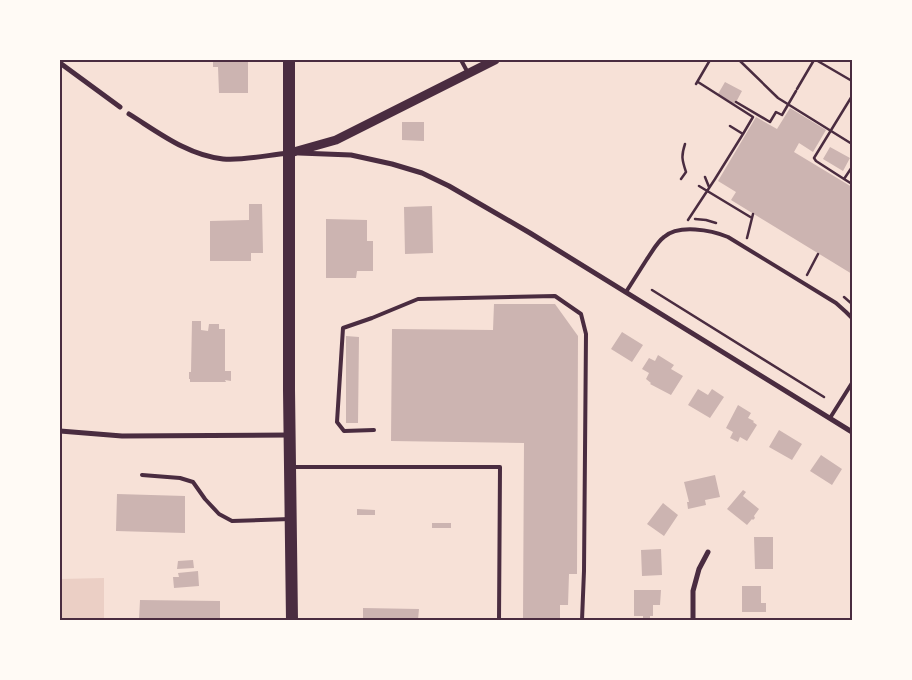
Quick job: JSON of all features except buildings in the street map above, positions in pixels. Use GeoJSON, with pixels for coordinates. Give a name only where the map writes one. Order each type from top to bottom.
{"type":"FeatureCollection","features":[{"type":"Feature","properties":{"kind":"main road"},"geometry":{"type":"LineString","coordinates":[[290,60],[289,390],[292,620]]}},
{"type":"Feature","properties":{"kind":"street"},"geometry":{"type":"LineString","coordinates":[[290,153],[336,140],[495,60]]}},
{"type":"Feature","properties":{"kind":"street"},"geometry":{"type":"LineString","coordinates":[[60,63],[120,107]]}},
{"type":"Feature","properties":{"kind":"street"},"geometry":{"type":"LineString","coordinates":[[129,114],[178,145],[206,156],[224,159],[290,153],[351,155],[422,173],[478,202],[852,432]]}},
{"type":"Feature","properties":{"kind":"street"},"geometry":{"type":"LineString","coordinates":[[60,431],[122,436],[290,435]]}},
{"type":"Feature","properties":{"kind":"street"},"geometry":{"type":"LineString","coordinates":[[693,620],[693,591],[699,569],[708,552]]}},
{"type":"Feature","properties":{"kind":"lane"},"geometry":{"type":"LineString","coordinates":[[461,60],[468,74]]}},
{"type":"Feature","properties":{"kind":"lane"},"geometry":{"type":"LineString","coordinates":[[626,292],[663,237],[672,231],[700,229],[728,237],[836,303],[852,318]]}},
{"type":"Feature","properties":{"kind":"lane"},"geometry":{"type":"LineString","coordinates":[[374,430],[344,431],[337,422],[342,328],[418,299],[555,296],[581,314],[586,334],[582,620]]}},
{"type":"Feature","properties":{"kind":"lane"},"geometry":{"type":"LineString","coordinates":[[830,418],[852,383]]}},
{"type":"Feature","properties":{"kind":"lane"},"geometry":{"type":"LineString","coordinates":[[291,467],[500,467],[499,620]]}},
{"type":"Feature","properties":{"kind":"lane"},"geometry":{"type":"LineString","coordinates":[[142,475],[180,478],[193,482],[219,514],[232,521],[291,519]]}},
{"type":"Feature","properties":{"kind":"path"},"geometry":{"type":"LineString","coordinates":[[688,220],[753,117],[697,83],[710,60]]}},
{"type":"Feature","properties":{"kind":"path"},"geometry":{"type":"LineString","coordinates":[[739,60],[778,98],[852,144]]}},
{"type":"Feature","properties":{"kind":"path"},"geometry":{"type":"LineString","coordinates":[[736,102],[770,122],[776,112],[782,115],[815,60],[852,81]]}},
{"type":"Feature","properties":{"kind":"path"},"geometry":{"type":"LineString","coordinates":[[852,96],[814,158],[852,184]]}},
{"type":"Feature","properties":{"kind":"path"},"geometry":{"type":"LineString","coordinates":[[730,126],[742,134]]}},
{"type":"Feature","properties":{"kind":"path"},"geometry":{"type":"LineString","coordinates":[[682,179],[686,172],[682,160],[682,152],[686,144]]}},
{"type":"Feature","properties":{"kind":"path"},"geometry":{"type":"LineString","coordinates":[[844,179],[852,167]]}},
{"type":"Feature","properties":{"kind":"path"},"geometry":{"type":"LineString","coordinates":[[705,177],[708,189]]}},
{"type":"Feature","properties":{"kind":"path"},"geometry":{"type":"LineString","coordinates":[[699,186],[708,189],[752,218]]}},
{"type":"Feature","properties":{"kind":"path"},"geometry":{"type":"LineString","coordinates":[[747,238],[753,214]]}},
{"type":"Feature","properties":{"kind":"path"},"geometry":{"type":"LineString","coordinates":[[807,274],[818,254]]}},
{"type":"Feature","properties":{"kind":"path"},"geometry":{"type":"LineString","coordinates":[[652,290],[824,396]]}},
{"type":"Feature","properties":{"kind":"shaded area"},"geometry":{"type":"Polygon","coordinates":[[[104,578],[104,620],[60,620],[60,579],[104,578]]]}}]}
